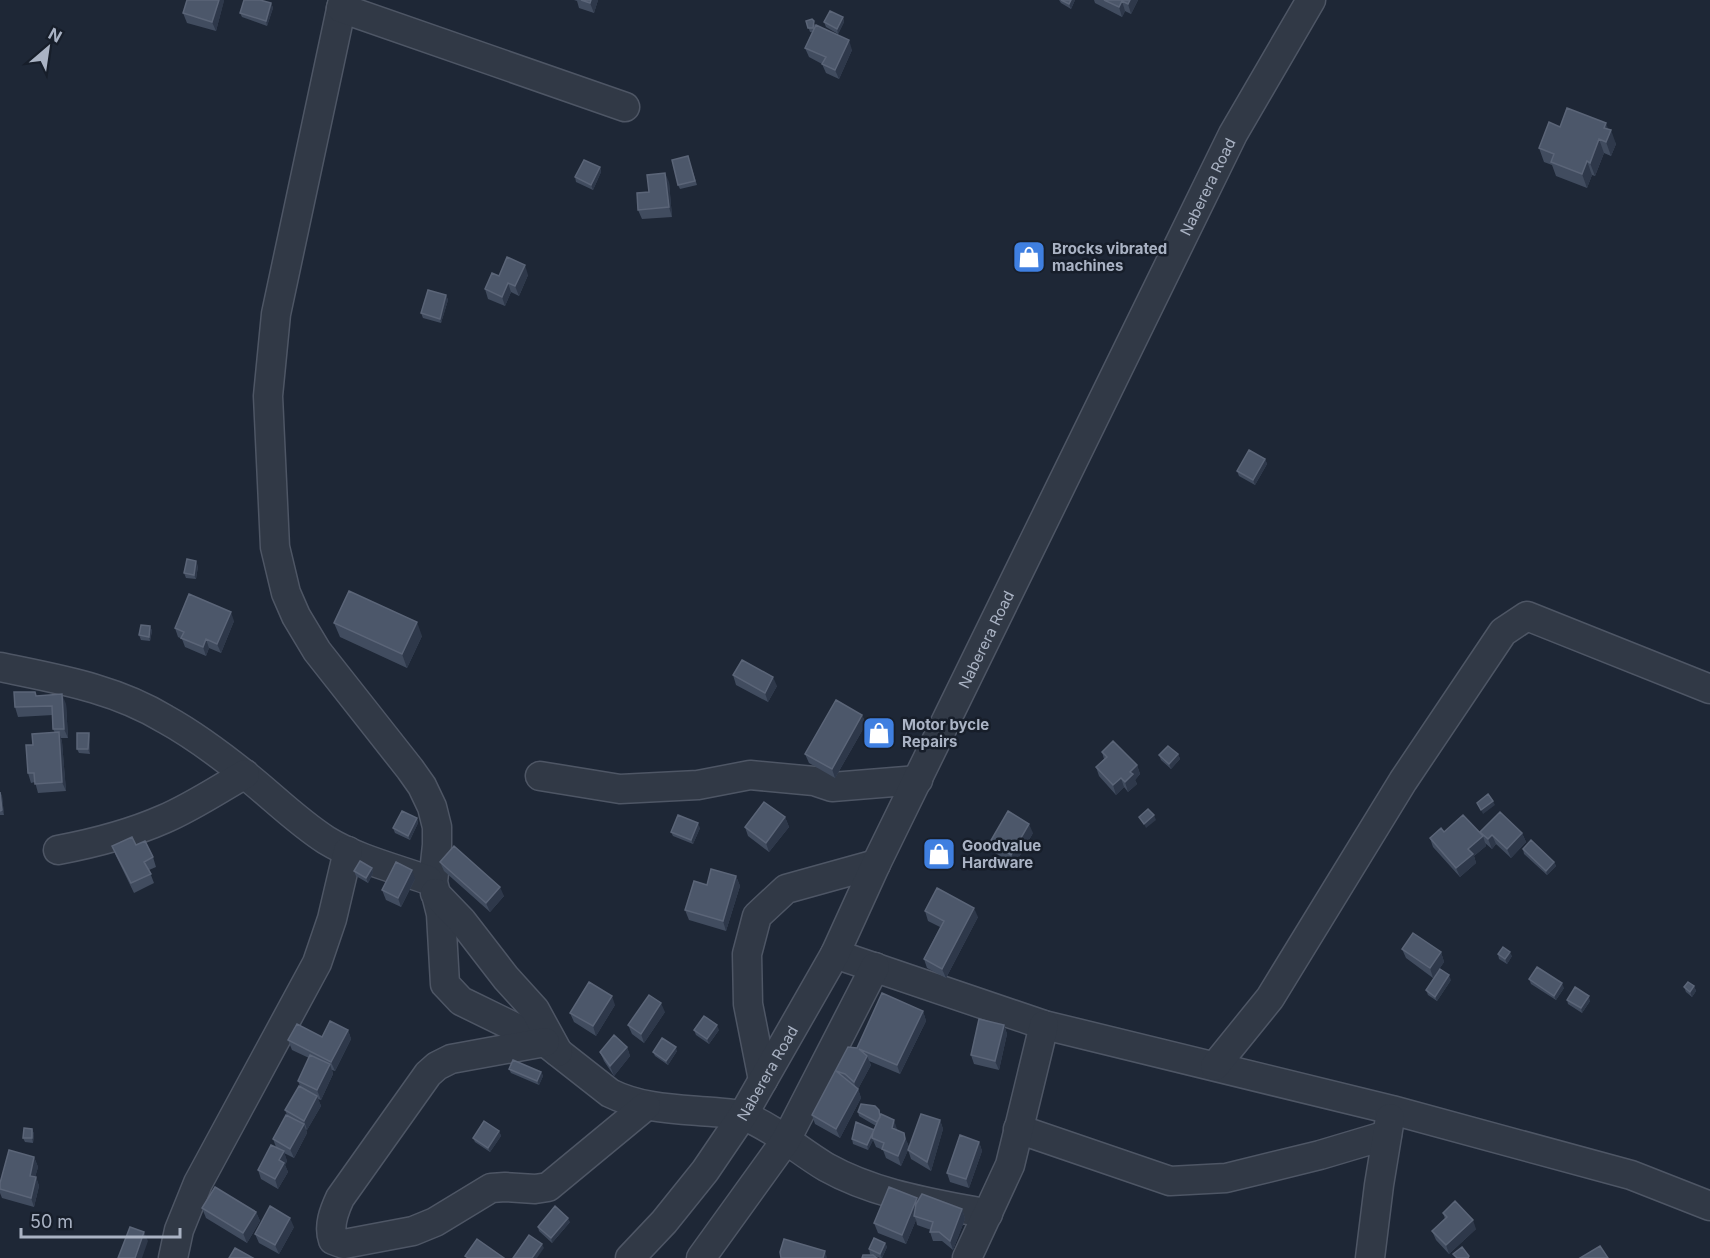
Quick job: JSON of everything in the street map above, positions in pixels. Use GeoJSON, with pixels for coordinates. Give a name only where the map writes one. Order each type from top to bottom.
{"type":"FeatureCollection","features":[{"type":"Feature","properties":{"kind":"street","name":"Naberera Road"},"geometry":{"type":"LineString","coordinates":[[630,1258],[664,1222],[705,1171],[743,1115],[835,954],[876,864],[1233,134],[1311,0]]}},
{"type":"Feature","properties":{"kind":"street"},"geometry":{"type":"LineString","coordinates":[[625,107],[342,4],[276,314],[268,396],[274,547],[286,592],[296,616],[317,651],[422,786],[432,807],[438,845],[434,887],[441,914],[445,984],[460,1001],[552,1048],[610,1093],[632,1102],[646,1106],[743,1115],[826,1167],[871,1187],[895,1195],[988,1214]]}},
{"type":"Feature","properties":{"kind":"street"},"geometry":{"type":"LineString","coordinates":[[1215,1066],[1270,998],[1402,781],[1503,632],[1527,616],[1710,689]]}},
{"type":"Feature","properties":{"kind":"street"},"geometry":{"type":"LineString","coordinates":[[0,667],[80,684],[133,702],[165,718],[245,774],[313,831],[348,851],[434,887],[506,978],[535,1010],[552,1048]]}},
{"type":"Feature","properties":{"kind":"street"},"geometry":{"type":"LineString","coordinates":[[58,850],[115,838],[141,829],[167,818],[245,774]]}},
{"type":"Feature","properties":{"kind":"street"},"geometry":{"type":"LineString","coordinates":[[540,777],[620,789],[698,785],[750,775],[814,781],[832,787],[918,780]]}},
{"type":"Feature","properties":{"kind":"street"},"geometry":{"type":"LineString","coordinates":[[173,1258],[179,1230],[198,1184],[317,963],[332,919],[348,851]]}},
{"type":"Feature","properties":{"kind":"street"},"geometry":{"type":"LineString","coordinates":[[763,1080],[748,1004],[747,954],[757,916],[786,889],[876,864]]}},
{"type":"Feature","properties":{"kind":"street"},"geometry":{"type":"LineString","coordinates":[[835,954],[1044,1025],[1215,1066],[1390,1123],[1631,1175],[1710,1206]]}},
{"type":"Feature","properties":{"kind":"street"},"geometry":{"type":"LineString","coordinates":[[701,1258],[786,1140],[875,967]]}},
{"type":"Feature","properties":{"kind":"street"},"geometry":{"type":"LineString","coordinates":[[967,1258],[1010,1165],[1044,1025]]}},
{"type":"Feature","properties":{"kind":"street"},"geometry":{"type":"LineString","coordinates":[[552,1048],[451,1059],[436,1066],[340,1198],[333,1217],[331,1232],[333,1240],[344,1244],[413,1232],[435,1222],[491,1188],[536,1189],[548,1186],[646,1106]]}},
{"type":"Feature","properties":{"kind":"street"},"geometry":{"type":"LineString","coordinates":[[1018,1129],[1170,1181],[1226,1178],[1320,1155],[1390,1123]]}},
{"type":"Feature","properties":{"kind":"street"},"geometry":{"type":"LineString","coordinates":[[1370,1258],[1390,1123]]}},
{"type":"Feature","properties":{"kind":"building"},"geometry":{"type":"Polygon","coordinates":[[[187,0],[219,0],[212,22],[183,13],[187,0]]]}},
{"type":"Feature","properties":{"kind":"building"},"geometry":{"type":"Polygon","coordinates":[[[244,0],[271,3],[266,21],[240,13],[244,0]]]}},
{"type":"Feature","properties":{"kind":"building"},"geometry":{"type":"Polygon","coordinates":[[[1104,0],[1130,0],[1128,4],[1122,1],[1119,7],[1104,0]]]}},
{"type":"Feature","properties":{"kind":"building"},"geometry":{"type":"Polygon","coordinates":[[[830,11],[843,17],[837,29],[824,22],[830,11]]]}},
{"type":"Feature","properties":{"kind":"building"},"geometry":{"type":"Polygon","coordinates":[[[812,19],[813,28],[808,28],[806,21],[812,19]]]}},
{"type":"Feature","properties":{"kind":"building"},"geometry":{"type":"Polygon","coordinates":[[[816,25],[849,40],[835,70],[822,64],[826,57],[805,48],[816,25]]]}},
{"type":"Feature","properties":{"kind":"building"},"geometry":{"type":"Polygon","coordinates":[[[1567,108],[1606,123],[1604,128],[1611,130],[1606,142],[1599,139],[1590,163],[1587,161],[1582,174],[1551,162],[1554,154],[1539,148],[1549,122],[1560,127],[1567,108]]]}},
{"type":"Feature","properties":{"kind":"building"},"geometry":{"type":"Polygon","coordinates":[[[688,156],[695,181],[678,185],[672,160],[688,156]]]}},
{"type":"Feature","properties":{"kind":"building"},"geometry":{"type":"Polygon","coordinates":[[[584,160],[600,167],[591,185],[575,177],[584,160]]]}},
{"type":"Feature","properties":{"kind":"building"},"geometry":{"type":"Polygon","coordinates":[[[665,173],[669,207],[638,210],[637,193],[649,192],[647,175],[665,173]]]}},
{"type":"Feature","properties":{"kind":"building"},"geometry":{"type":"Polygon","coordinates":[[[507,257],[525,265],[515,286],[508,283],[502,297],[485,289],[492,273],[499,276],[507,257]]]}},
{"type":"Feature","properties":{"kind":"building"},"geometry":{"type":"Polygon","coordinates":[[[428,290],[446,295],[440,319],[421,313],[428,290]]]}},
{"type":"Feature","properties":{"kind":"building"},"geometry":{"type":"Polygon","coordinates":[[[1249,450],[1265,459],[1253,480],[1237,471],[1249,450]]]}},
{"type":"Feature","properties":{"kind":"building"},"geometry":{"type":"Polygon","coordinates":[[[187,559],[196,561],[194,575],[184,573],[187,559]]]}},
{"type":"Feature","properties":{"kind":"building"},"geometry":{"type":"Polygon","coordinates":[[[349,591],[417,622],[402,654],[334,623],[349,591]]]}},
{"type":"Feature","properties":{"kind":"building"},"geometry":{"type":"Polygon","coordinates":[[[189,594],[231,612],[217,644],[206,639],[203,647],[181,638],[184,632],[175,628],[189,594]]]}},
{"type":"Feature","properties":{"kind":"building"},"geometry":{"type":"Polygon","coordinates":[[[141,625],[150,626],[149,637],[139,635],[141,625]]]}},
{"type":"Feature","properties":{"kind":"building"},"geometry":{"type":"Polygon","coordinates":[[[742,660],[773,677],[765,693],[733,675],[742,660]]]}},
{"type":"Feature","properties":{"kind":"building"},"geometry":{"type":"Polygon","coordinates":[[[14,692],[35,692],[36,696],[62,694],[64,729],[53,729],[52,706],[15,707],[14,692]]]}},
{"type":"Feature","properties":{"kind":"building"},"geometry":{"type":"Polygon","coordinates":[[[836,700],[862,715],[832,769],[805,754],[836,700]]]}},
{"type":"Feature","properties":{"kind":"building"},"geometry":{"type":"Polygon","coordinates":[[[59,732],[62,782],[35,784],[34,773],[28,773],[26,745],[33,745],[32,734],[59,732]]]}},
{"type":"Feature","properties":{"kind":"building"},"geometry":{"type":"Polygon","coordinates":[[[77,733],[89,733],[88,749],[77,749],[77,733]]]}},
{"type":"Feature","properties":{"kind":"building"},"geometry":{"type":"Polygon","coordinates":[[[1113,741],[1137,765],[1130,772],[1133,774],[1125,782],[1121,778],[1113,785],[1096,767],[1107,757],[1102,752],[1113,741]]]}},
{"type":"Feature","properties":{"kind":"building"},"geometry":{"type":"Polygon","coordinates":[[[1168,746],[1178,754],[1169,764],[1159,755],[1168,746]]]}},
{"type":"Feature","properties":{"kind":"building"},"geometry":{"type":"Polygon","coordinates":[[[1488,794],[1493,801],[1481,810],[1477,803],[1488,794]]]}},
{"type":"Feature","properties":{"kind":"building"},"geometry":{"type":"Polygon","coordinates":[[[764,802],[785,817],[766,843],[745,827],[764,802]]]}},
{"type":"Feature","properties":{"kind":"building"},"geometry":{"type":"Polygon","coordinates":[[[1148,809],[1154,815],[1144,824],[1139,817],[1148,809]]]}},
{"type":"Feature","properties":{"kind":"building"},"geometry":{"type":"Polygon","coordinates":[[[402,811],[417,818],[408,836],[393,828],[402,811]]]}},
{"type":"Feature","properties":{"kind":"building"},"geometry":{"type":"Polygon","coordinates":[[[1008,811],[1029,824],[1011,855],[990,842],[1008,811]]]}},
{"type":"Feature","properties":{"kind":"building"},"geometry":{"type":"Polygon","coordinates":[[[1500,812],[1522,833],[1507,849],[1492,835],[1488,839],[1480,832],[1500,812]]]}},
{"type":"Feature","properties":{"kind":"building"},"geometry":{"type":"Polygon","coordinates":[[[678,815],[698,823],[691,840],[671,832],[678,815]]]}},
{"type":"Feature","properties":{"kind":"building"},"geometry":{"type":"Polygon","coordinates":[[[1463,815],[1483,836],[1468,849],[1473,854],[1456,868],[1430,838],[1441,828],[1444,832],[1463,815]]]}},
{"type":"Feature","properties":{"kind":"building"},"geometry":{"type":"Polygon","coordinates":[[[132,837],[136,845],[145,841],[153,857],[144,862],[151,874],[131,883],[112,846],[132,837]]]}},
{"type":"Feature","properties":{"kind":"building"},"geometry":{"type":"Polygon","coordinates":[[[1531,840],[1554,862],[1546,871],[1523,849],[1531,840]]]}},
{"type":"Feature","properties":{"kind":"building"},"geometry":{"type":"Polygon","coordinates":[[[454,846],[500,887],[486,903],[440,862],[454,846]]]}},
{"type":"Feature","properties":{"kind":"building"},"geometry":{"type":"Polygon","coordinates":[[[360,861],[372,868],[366,878],[354,871],[360,861]]]}},
{"type":"Feature","properties":{"kind":"building"},"geometry":{"type":"Polygon","coordinates":[[[396,862],[412,870],[398,898],[382,890],[396,862]]]}},
{"type":"Feature","properties":{"kind":"building"},"geometry":{"type":"Polygon","coordinates":[[[711,869],[736,876],[723,921],[685,910],[694,881],[707,885],[711,869]]]}},
{"type":"Feature","properties":{"kind":"building"},"geometry":{"type":"Polygon","coordinates":[[[937,888],[974,908],[942,969],[924,959],[944,921],[925,911],[937,888]]]}},
{"type":"Feature","properties":{"kind":"building"},"geometry":{"type":"Polygon","coordinates":[[[1413,933],[1441,952],[1430,968],[1402,949],[1413,933]]]}},
{"type":"Feature","properties":{"kind":"building"},"geometry":{"type":"Polygon","coordinates":[[[1503,947],[1510,952],[1505,959],[1498,954],[1503,947]]]}},
{"type":"Feature","properties":{"kind":"building"},"geometry":{"type":"Polygon","coordinates":[[[1537,967],[1562,983],[1554,996],[1529,979],[1537,967]]]}},
{"type":"Feature","properties":{"kind":"building"},"geometry":{"type":"Polygon","coordinates":[[[1440,969],[1449,975],[1435,997],[1426,990],[1440,969]]]}},
{"type":"Feature","properties":{"kind":"building"},"geometry":{"type":"Polygon","coordinates":[[[589,982],[612,996],[593,1026],[570,1013],[589,982]]]}},
{"type":"Feature","properties":{"kind":"building"},"geometry":{"type":"Polygon","coordinates":[[[1688,982],[1694,986],[1690,992],[1684,987],[1688,982]]]}},
{"type":"Feature","properties":{"kind":"building"},"geometry":{"type":"Polygon","coordinates":[[[1575,987],[1589,996],[1581,1008],[1567,1000],[1575,987]]]}},
{"type":"Feature","properties":{"kind":"building"},"geometry":{"type":"Polygon","coordinates":[[[882,993],[923,1011],[897,1065],[859,1049],[867,1056],[854,1082],[845,1074],[836,1071],[858,1089],[836,1129],[812,1115],[848,1047],[857,1048],[882,993]]]}},
{"type":"Feature","properties":{"kind":"building"},"geometry":{"type":"Polygon","coordinates":[[[649,995],[661,1003],[641,1034],[628,1025],[649,995]]]}},
{"type":"Feature","properties":{"kind":"building"},"geometry":{"type":"Polygon","coordinates":[[[704,1016],[717,1025],[707,1039],[694,1030],[704,1016]]]}},
{"type":"Feature","properties":{"kind":"building"},"geometry":{"type":"Polygon","coordinates":[[[979,1019],[1004,1025],[995,1061],[971,1055],[979,1019]]]}},
{"type":"Feature","properties":{"kind":"building"},"geometry":{"type":"Polygon","coordinates":[[[330,1021],[348,1030],[331,1062],[288,1040],[297,1024],[322,1037],[330,1021]]]}},
{"type":"Feature","properties":{"kind":"building"},"geometry":{"type":"Polygon","coordinates":[[[614,1035],[627,1047],[610,1066],[600,1052],[614,1035]]]}},
{"type":"Feature","properties":{"kind":"building"},"geometry":{"type":"Polygon","coordinates":[[[662,1038],[676,1047],[666,1061],[653,1052],[662,1038]]]}},
{"type":"Feature","properties":{"kind":"building"},"geometry":{"type":"Polygon","coordinates":[[[310,1055],[330,1064],[317,1090],[298,1081],[310,1055]]]}},
{"type":"Feature","properties":{"kind":"building"},"geometry":{"type":"Polygon","coordinates":[[[513,1060],[541,1072],[537,1081],[509,1069],[513,1060]]]}},
{"type":"Feature","properties":{"kind":"building"},"geometry":{"type":"Polygon","coordinates":[[[299,1086],[317,1096],[304,1121],[285,1110],[299,1086]]]}},
{"type":"Feature","properties":{"kind":"building"},"geometry":{"type":"Polygon","coordinates":[[[861,1104],[875,1106],[879,1110],[880,1117],[877,1122],[858,1112],[861,1104]]]}},
{"type":"Feature","properties":{"kind":"building"},"geometry":{"type":"Polygon","coordinates":[[[881,1114],[894,1120],[892,1128],[904,1133],[905,1139],[898,1156],[882,1149],[884,1143],[872,1138],[881,1114]]]}},
{"type":"Feature","properties":{"kind":"building"},"geometry":{"type":"Polygon","coordinates":[[[921,1114],[940,1120],[927,1162],[908,1150],[921,1114]]]}},
{"type":"Feature","properties":{"kind":"building"},"geometry":{"type":"Polygon","coordinates":[[[286,1115],[304,1124],[290,1149],[273,1139],[286,1115]]]}},
{"type":"Feature","properties":{"kind":"building"},"geometry":{"type":"Polygon","coordinates":[[[484,1121],[499,1131],[488,1148],[473,1138],[484,1121]]]}},
{"type":"Feature","properties":{"kind":"building"},"geometry":{"type":"Polygon","coordinates":[[[856,1122],[874,1130],[867,1145],[852,1139],[856,1122]]]}},
{"type":"Feature","properties":{"kind":"building"},"geometry":{"type":"Polygon","coordinates":[[[24,1128],[32,1129],[32,1138],[23,1138],[24,1128]]]}},
{"type":"Feature","properties":{"kind":"building"},"geometry":{"type":"Polygon","coordinates":[[[960,1135],[979,1142],[966,1179],[947,1173],[960,1135]]]}},
{"type":"Feature","properties":{"kind":"building"},"geometry":{"type":"Polygon","coordinates":[[[271,1145],[284,1151],[279,1160],[284,1163],[275,1179],[258,1170],[271,1145]]]}},
{"type":"Feature","properties":{"kind":"building"},"geometry":{"type":"Polygon","coordinates":[[[9,1150],[34,1157],[30,1176],[36,1177],[31,1198],[0,1189],[9,1150]]]}},
{"type":"Feature","properties":{"kind":"building"},"geometry":{"type":"Polygon","coordinates":[[[215,1187],[256,1212],[243,1233],[202,1208],[215,1187]]]}},
{"type":"Feature","properties":{"kind":"building"},"geometry":{"type":"Polygon","coordinates":[[[889,1187],[917,1198],[902,1235],[874,1223],[889,1187]]]}},
{"type":"Feature","properties":{"kind":"building"},"geometry":{"type":"Polygon","coordinates":[[[922,1194],[962,1209],[950,1241],[939,1232],[930,1232],[933,1222],[914,1216],[916,1204],[922,1194]]]}},
{"type":"Feature","properties":{"kind":"building"},"geometry":{"type":"Polygon","coordinates":[[[1455,1201],[1473,1220],[1446,1245],[1432,1231],[1447,1217],[1443,1213],[1455,1201]]]}},
{"type":"Feature","properties":{"kind":"building"},"geometry":{"type":"Polygon","coordinates":[[[270,1206],[290,1218],[275,1245],[255,1234],[270,1206]]]}},
{"type":"Feature","properties":{"kind":"building"},"geometry":{"type":"Polygon","coordinates":[[[555,1206],[568,1218],[551,1238],[538,1227],[555,1206]]]}},
{"type":"Feature","properties":{"kind":"building"},"geometry":{"type":"Polygon","coordinates":[[[130,1227],[144,1232],[135,1258],[118,1258],[130,1227]]]}},
{"type":"Feature","properties":{"kind":"building"},"geometry":{"type":"Polygon","coordinates":[[[529,1235],[542,1244],[532,1258],[513,1258],[529,1235]]]}},
{"type":"Feature","properties":{"kind":"building"},"geometry":{"type":"Polygon","coordinates":[[[874,1238],[885,1243],[880,1254],[869,1249],[874,1238]]]}},
{"type":"Feature","properties":{"kind":"building"},"geometry":{"type":"Polygon","coordinates":[[[477,1239],[504,1258],[468,1258],[465,1256],[477,1239]]]}},
{"type":"Feature","properties":{"kind":"building"},"geometry":{"type":"Polygon","coordinates":[[[784,1239],[825,1251],[823,1258],[781,1258],[780,1252],[784,1239]]]}},
{"type":"Feature","properties":{"kind":"building"},"geometry":{"type":"Polygon","coordinates":[[[1600,1246],[1608,1258],[1580,1258],[1600,1246]]]}},
{"type":"Feature","properties":{"kind":"building"},"geometry":{"type":"Polygon","coordinates":[[[1462,1247],[1469,1256],[1468,1258],[1457,1258],[1453,1254],[1462,1247]]]}},
{"type":"Feature","properties":{"kind":"building"},"geometry":{"type":"Polygon","coordinates":[[[235,1248],[253,1258],[229,1258],[235,1248]]]}},
{"type":"Feature","properties":{"kind":"building"},"geometry":{"type":"Polygon","coordinates":[[[863,1255],[873,1255],[877,1258],[862,1258],[863,1255]]]}},
{"type":"Feature","properties":{"kind":"place","name":"Brocks vibrated machines"},"geometry":{"type":"Point","coordinates":[1029,257]}},
{"type":"Feature","properties":{"kind":"place","name":"Motor bycle Repairs"},"geometry":{"type":"Point","coordinates":[879,733]}},
{"type":"Feature","properties":{"kind":"place","name":"Goodvalue Hardware"},"geometry":{"type":"Point","coordinates":[939,854]}}]}
